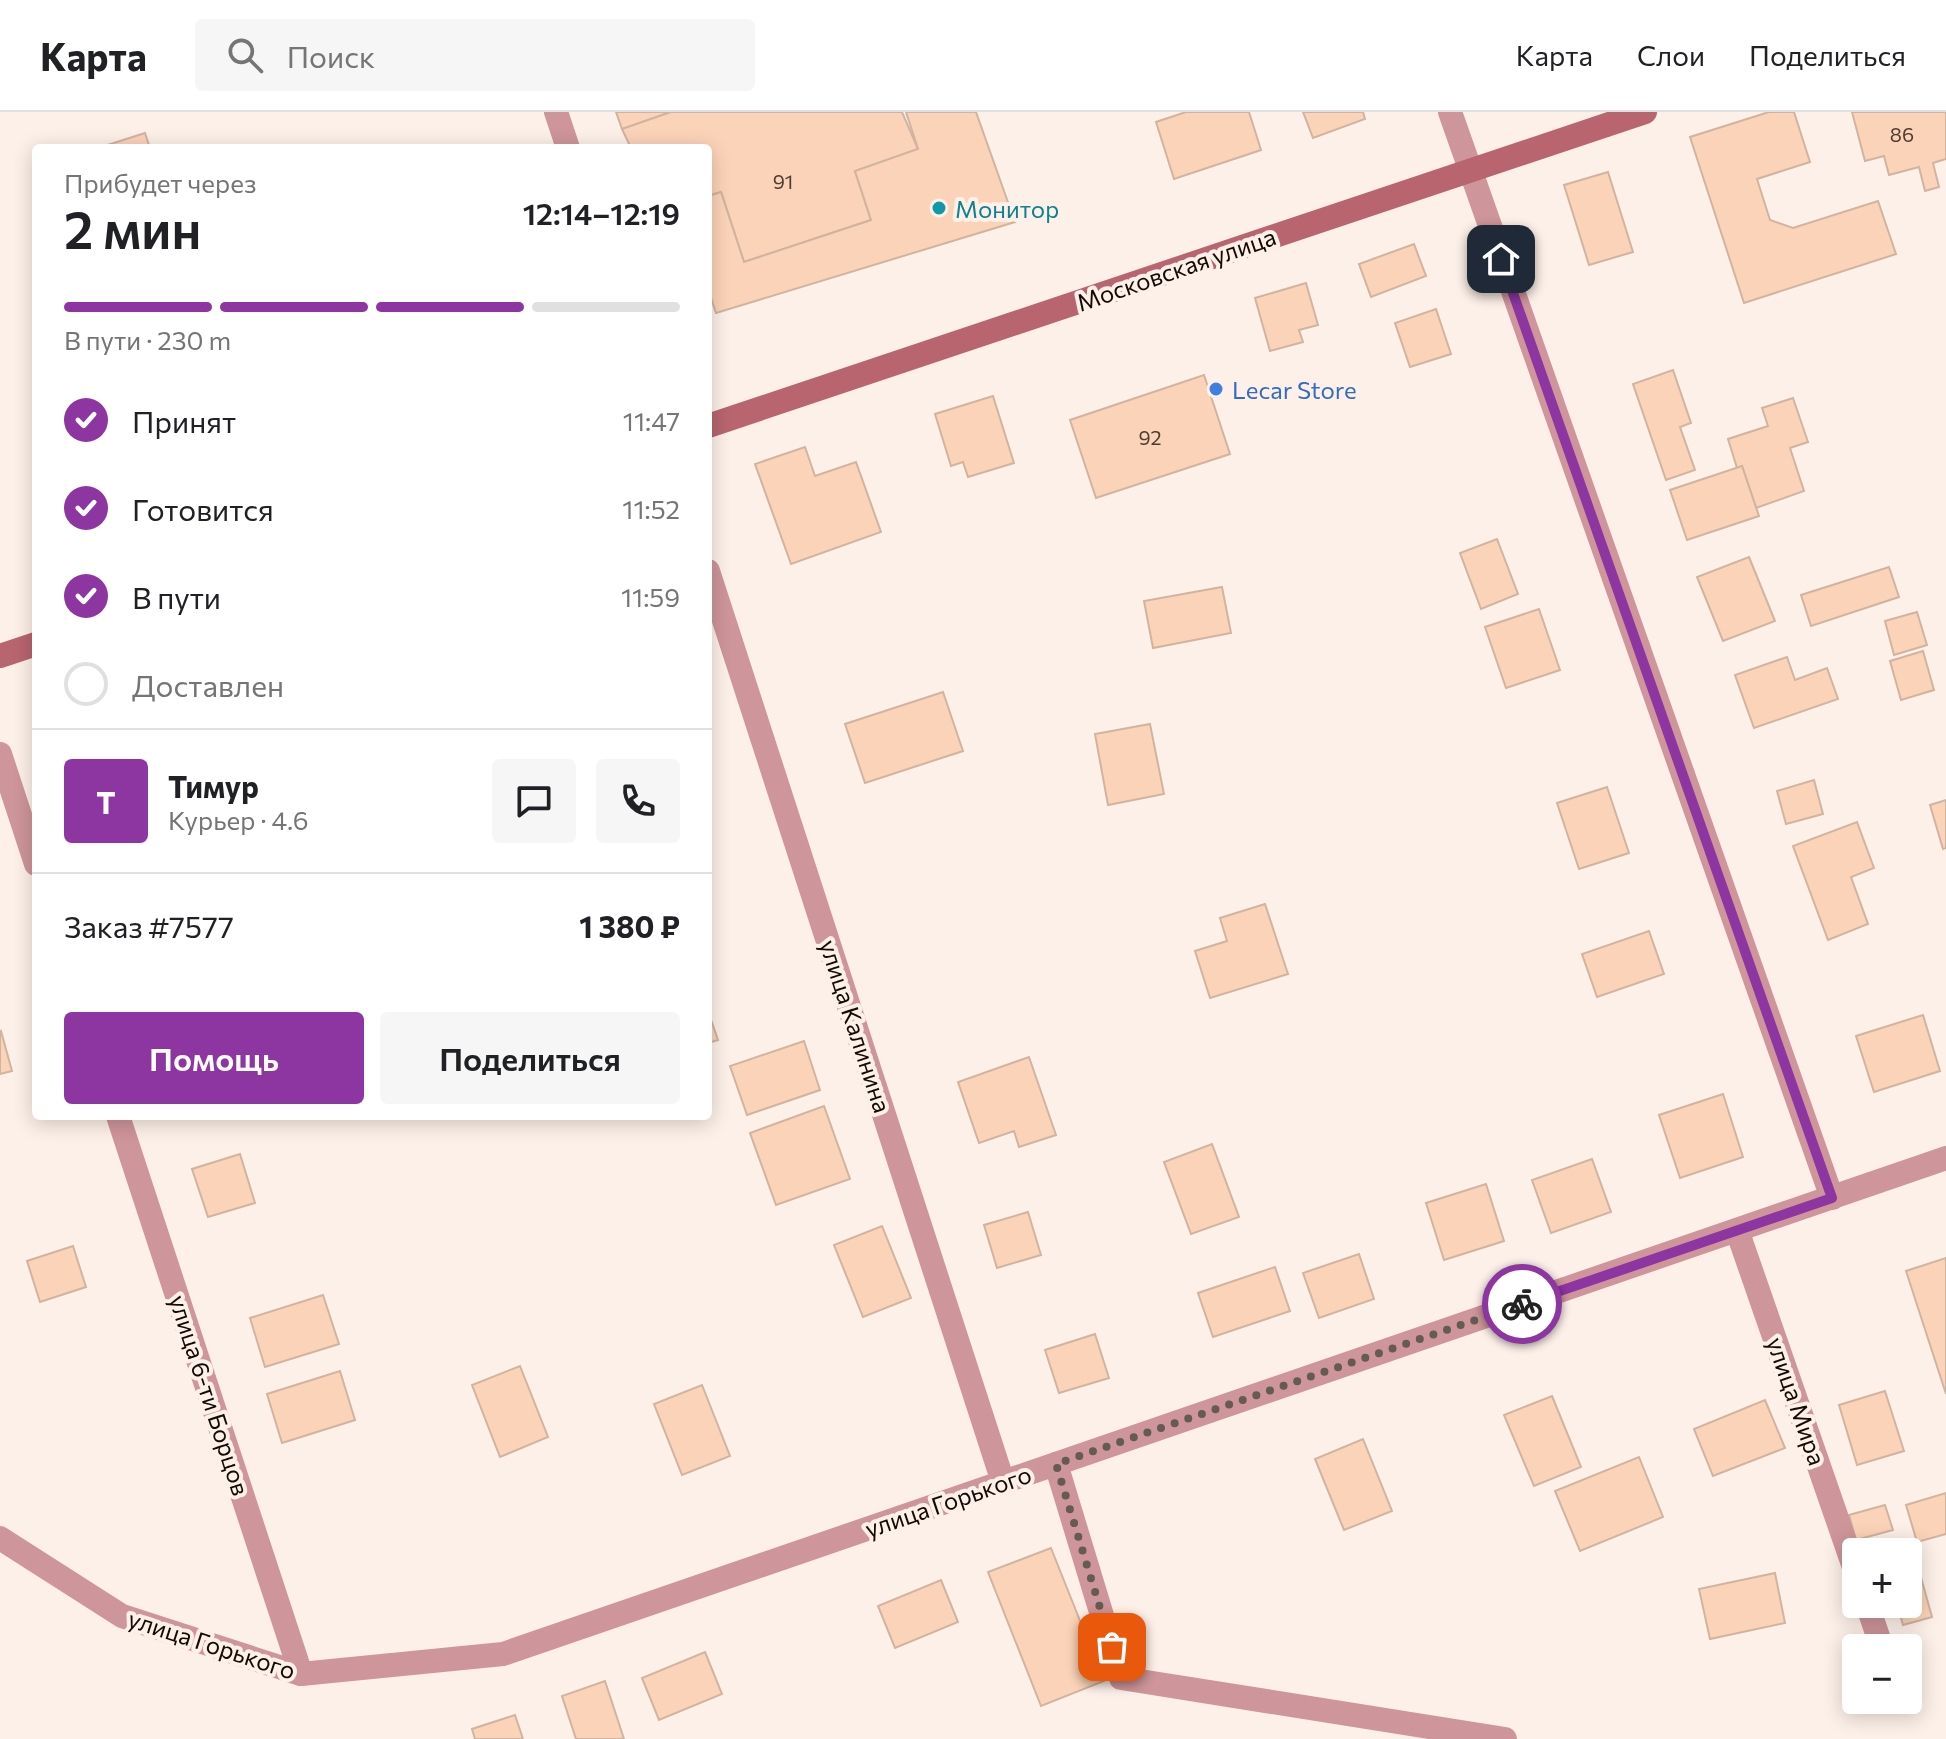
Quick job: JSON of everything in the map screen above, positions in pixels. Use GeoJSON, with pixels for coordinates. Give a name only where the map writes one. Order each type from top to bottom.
{"type":"FeatureCollection","features":[{"type":"Feature","properties":{"kind":"street"},"geometry":{"type":"LineString","coordinates":[[556,112],[567,144]]}},
{"type":"Feature","properties":{"kind":"street"},"geometry":{"type":"LineString","coordinates":[[1450,112],[1832,1198]]}},
{"type":"Feature","properties":{"kind":"street","name":"Московская улица"},"geometry":{"type":"LineString","coordinates":[[712,425],[1645,112]]}},
{"type":"Feature","properties":{"kind":"street","name":"улица Калинина"},"geometry":{"type":"LineString","coordinates":[[712,583],[1003,1482]]}},
{"type":"Feature","properties":{"kind":"street"},"geometry":{"type":"LineString","coordinates":[[0,656],[32,645]]}},
{"type":"Feature","properties":{"kind":"street"},"geometry":{"type":"LineString","coordinates":[[0,754],[32,852]]}},
{"type":"Feature","properties":{"kind":"street","name":"улица 6-ти Борцов"},"geometry":{"type":"LineString","coordinates":[[119,1120],[301,1674]]}},
{"type":"Feature","properties":{"kind":"street","name":"улица Горького"},"geometry":{"type":"LineString","coordinates":[[0,1538],[122,1616],[301,1674],[503,1654],[1946,1158]]}},
{"type":"Feature","properties":{"kind":"street","name":"улица Мира"},"geometry":{"type":"LineString","coordinates":[[1737,1230],[1844,1538]]}},
{"type":"Feature","properties":{"kind":"street"},"geometry":{"type":"LineString","coordinates":[[1056,1464],[1121,1678],[1505,1739]]}},
{"type":"Feature","properties":{"kind":"building"},"geometry":{"type":"Polygon","coordinates":[[[616,112],[671,112],[622,129],[616,112]]]}},
{"type":"Feature","properties":{"kind":"building"},"geometry":{"type":"Polygon","coordinates":[[[671,112],[902,112],[918,149],[855,171],[871,220],[744,262],[721,192],[712,195],[712,144],[629,144],[622,129],[671,112]]]}},
{"type":"Feature","properties":{"kind":"building","name":"Монитор"},"geometry":{"type":"Polygon","coordinates":[[[906,112],[976,112],[1015,222],[716,313],[712,301],[712,195],[721,192],[744,262],[871,220],[855,171],[918,149],[906,112]]]}},
{"type":"Feature","properties":{"kind":"building"},"geometry":{"type":"Polygon","coordinates":[[[1186,112],[1249,112],[1261,150],[1174,179],[1156,122],[1186,112]]]}},
{"type":"Feature","properties":{"kind":"building"},"geometry":{"type":"Polygon","coordinates":[[[1303,112],[1363,112],[1365,119],[1313,138],[1303,112]]]}},
{"type":"Feature","properties":{"kind":"building"},"geometry":{"type":"Polygon","coordinates":[[[1769,112],[1794,112],[1810,162],[1757,179],[1770,220],[1793,228],[1878,201],[1896,254],[1744,303],[1690,137],[1769,112]]]}},
{"type":"Feature","properties":{"kind":"building"},"geometry":{"type":"Polygon","coordinates":[[[1852,112],[1946,112],[1946,159],[1933,163],[1939,187],[1925,191],[1919,167],[1889,175],[1884,156],[1865,161],[1852,112]]]}},
{"type":"Feature","properties":{"kind":"building"},"geometry":{"type":"Polygon","coordinates":[[[145,133],[149,144],[111,144],[145,133]]]}},
{"type":"Feature","properties":{"kind":"building"},"geometry":{"type":"Polygon","coordinates":[[[1608,172],[1633,252],[1589,265],[1564,185],[1608,172]]]}},
{"type":"Feature","properties":{"kind":"building"},"geometry":{"type":"Polygon","coordinates":[[[1414,244],[1426,276],[1371,297],[1359,264],[1414,244]]]}},
{"type":"Feature","properties":{"kind":"building"},"geometry":{"type":"Polygon","coordinates":[[[1306,283],[1318,325],[1299,330],[1303,342],[1270,351],[1255,298],[1306,283]]]}},
{"type":"Feature","properties":{"kind":"building"},"geometry":{"type":"Polygon","coordinates":[[[1436,309],[1451,354],[1410,367],[1395,323],[1436,309]]]}},
{"type":"Feature","properties":{"kind":"building"},"geometry":{"type":"Polygon","coordinates":[[[1673,370],[1691,423],[1680,427],[1695,470],[1666,480],[1633,384],[1673,370]]]}},
{"type":"Feature","properties":{"kind":"building"},"geometry":{"type":"Polygon","coordinates":[[[1204,375],[1230,454],[1096,498],[1070,420],[1204,375]]]}},
{"type":"Feature","properties":{"kind":"building"},"geometry":{"type":"Polygon","coordinates":[[[993,396],[1014,463],[968,477],[963,462],[951,466],[935,414],[993,396]]]}},
{"type":"Feature","properties":{"kind":"building"},"geometry":{"type":"Polygon","coordinates":[[[1793,398],[1808,442],[1790,448],[1804,491],[1756,508],[1742,466],[1737,468],[1728,439],[1768,426],[1762,408],[1793,398]]]}},
{"type":"Feature","properties":{"kind":"building"},"geometry":{"type":"Polygon","coordinates":[[[805,447],[815,476],[856,462],[881,532],[791,564],[755,464],[805,447]]]}},
{"type":"Feature","properties":{"kind":"building"},"geometry":{"type":"Polygon","coordinates":[[[1742,466],[1759,516],[1687,540],[1670,490],[1742,466]]]}},
{"type":"Feature","properties":{"kind":"building"},"geometry":{"type":"Polygon","coordinates":[[[1497,539],[1518,594],[1481,609],[1460,553],[1497,539]]]}},
{"type":"Feature","properties":{"kind":"building"},"geometry":{"type":"Polygon","coordinates":[[[1749,557],[1775,621],[1723,641],[1697,577],[1749,557]]]}},
{"type":"Feature","properties":{"kind":"building"},"geometry":{"type":"Polygon","coordinates":[[[1889,567],[1899,597],[1811,626],[1801,595],[1889,567]]]}},
{"type":"Feature","properties":{"kind":"building"},"geometry":{"type":"Polygon","coordinates":[[[1222,587],[1231,633],[1153,648],[1144,601],[1222,587]]]}},
{"type":"Feature","properties":{"kind":"building"},"geometry":{"type":"Polygon","coordinates":[[[1539,609],[1560,670],[1506,688],[1485,627],[1539,609]]]}},
{"type":"Feature","properties":{"kind":"building"},"geometry":{"type":"Polygon","coordinates":[[[1917,612],[1927,645],[1894,655],[1885,621],[1917,612]]]}},
{"type":"Feature","properties":{"kind":"building"},"geometry":{"type":"Polygon","coordinates":[[[1923,651],[1934,690],[1901,700],[1890,661],[1923,651]]]}},
{"type":"Feature","properties":{"kind":"building"},"geometry":{"type":"Polygon","coordinates":[[[1787,657],[1795,680],[1827,668],[1838,699],[1754,728],[1735,675],[1787,657]]]}},
{"type":"Feature","properties":{"kind":"building"},"geometry":{"type":"Polygon","coordinates":[[[943,692],[963,751],[865,783],[845,724],[943,692]]]}},
{"type":"Feature","properties":{"kind":"building"},"geometry":{"type":"Polygon","coordinates":[[[1150,724],[1164,794],[1108,805],[1095,734],[1150,724]]]}},
{"type":"Feature","properties":{"kind":"building"},"geometry":{"type":"Polygon","coordinates":[[[1814,780],[1823,814],[1786,824],[1777,791],[1814,780]]]}},
{"type":"Feature","properties":{"kind":"building"},"geometry":{"type":"Polygon","coordinates":[[[1607,787],[1629,853],[1579,869],[1557,803],[1607,787]]]}},
{"type":"Feature","properties":{"kind":"building"},"geometry":{"type":"Polygon","coordinates":[[[1946,800],[1946,848],[1943,849],[1930,805],[1946,800]]]}},
{"type":"Feature","properties":{"kind":"building"},"geometry":{"type":"Polygon","coordinates":[[[1857,822],[1874,868],[1851,877],[1868,924],[1828,940],[1793,846],[1857,822]]]}},
{"type":"Feature","properties":{"kind":"building"},"geometry":{"type":"Polygon","coordinates":[[[1265,904],[1288,974],[1210,998],[1195,951],[1227,941],[1220,918],[1265,904]]]}},
{"type":"Feature","properties":{"kind":"building"},"geometry":{"type":"Polygon","coordinates":[[[1649,931],[1664,974],[1597,997],[1582,954],[1649,931]]]}},
{"type":"Feature","properties":{"kind":"building"},"geometry":{"type":"Polygon","coordinates":[[[1923,1015],[1940,1071],[1874,1092],[1856,1036],[1923,1015]]]}},
{"type":"Feature","properties":{"kind":"building"},"geometry":{"type":"Polygon","coordinates":[[[712,1023],[718,1040],[712,1042],[712,1023]]]}},
{"type":"Feature","properties":{"kind":"building"},"geometry":{"type":"Polygon","coordinates":[[[0,1032],[12,1071],[0,1074],[0,1032]]]}},
{"type":"Feature","properties":{"kind":"building"},"geometry":{"type":"Polygon","coordinates":[[[804,1041],[820,1090],[747,1115],[730,1066],[804,1041]]]}},
{"type":"Feature","properties":{"kind":"building"},"geometry":{"type":"Polygon","coordinates":[[[1029,1057],[1056,1135],[1019,1147],[1014,1131],[979,1143],[958,1082],[1029,1057]]]}},
{"type":"Feature","properties":{"kind":"building"},"geometry":{"type":"Polygon","coordinates":[[[1723,1094],[1743,1157],[1680,1178],[1659,1115],[1723,1094]]]}},
{"type":"Feature","properties":{"kind":"building"},"geometry":{"type":"Polygon","coordinates":[[[824,1106],[850,1179],[776,1205],[750,1133],[824,1106]]]}},
{"type":"Feature","properties":{"kind":"building"},"geometry":{"type":"Polygon","coordinates":[[[1212,1144],[1239,1217],[1191,1234],[1164,1162],[1212,1144]]]}},
{"type":"Feature","properties":{"kind":"building"},"geometry":{"type":"Polygon","coordinates":[[[240,1154],[255,1203],[208,1217],[192,1169],[240,1154]]]}},
{"type":"Feature","properties":{"kind":"building"},"geometry":{"type":"Polygon","coordinates":[[[1592,1159],[1611,1212],[1551,1233],[1532,1180],[1592,1159]]]}},
{"type":"Feature","properties":{"kind":"building"},"geometry":{"type":"Polygon","coordinates":[[[1486,1184],[1504,1241],[1444,1260],[1426,1203],[1486,1184]]]}},
{"type":"Feature","properties":{"kind":"building"},"geometry":{"type":"Polygon","coordinates":[[[1028,1212],[1041,1255],[997,1268],[984,1225],[1028,1212]]]}},
{"type":"Feature","properties":{"kind":"building"},"geometry":{"type":"Polygon","coordinates":[[[882,1226],[911,1298],[863,1317],[834,1245],[882,1226]]]}},
{"type":"Feature","properties":{"kind":"building"},"geometry":{"type":"Polygon","coordinates":[[[73,1246],[86,1287],[40,1302],[27,1261],[73,1246]]]}},
{"type":"Feature","properties":{"kind":"building"},"geometry":{"type":"Polygon","coordinates":[[[1359,1254],[1374,1299],[1319,1318],[1303,1273],[1359,1254]]]}},
{"type":"Feature","properties":{"kind":"building"},"geometry":{"type":"Polygon","coordinates":[[[1946,1258],[1946,1394],[1906,1271],[1946,1258]]]}},
{"type":"Feature","properties":{"kind":"building"},"geometry":{"type":"Polygon","coordinates":[[[1275,1267],[1290,1311],[1213,1337],[1198,1293],[1275,1267]]]}},
{"type":"Feature","properties":{"kind":"building"},"geometry":{"type":"Polygon","coordinates":[[[323,1295],[339,1344],[265,1367],[250,1318],[323,1295]]]}},
{"type":"Feature","properties":{"kind":"building"},"geometry":{"type":"Polygon","coordinates":[[[1095,1334],[1109,1378],[1059,1393],[1045,1350],[1095,1334]]]}},
{"type":"Feature","properties":{"kind":"building"},"geometry":{"type":"Polygon","coordinates":[[[520,1366],[548,1437],[500,1457],[472,1385],[520,1366]]]}},
{"type":"Feature","properties":{"kind":"building"},"geometry":{"type":"Polygon","coordinates":[[[340,1371],[355,1420],[282,1443],[267,1394],[340,1371]]]}},
{"type":"Feature","properties":{"kind":"building"},"geometry":{"type":"Polygon","coordinates":[[[702,1385],[730,1456],[682,1475],[654,1404],[702,1385]]]}},
{"type":"Feature","properties":{"kind":"building"},"geometry":{"type":"Polygon","coordinates":[[[1885,1391],[1904,1451],[1857,1465],[1839,1405],[1885,1391]]]}},
{"type":"Feature","properties":{"kind":"building"},"geometry":{"type":"Polygon","coordinates":[[[1552,1396],[1581,1467],[1534,1486],[1504,1415],[1552,1396]]]}},
{"type":"Feature","properties":{"kind":"building"},"geometry":{"type":"Polygon","coordinates":[[[1765,1400],[1785,1448],[1713,1476],[1694,1429],[1765,1400]]]}},
{"type":"Feature","properties":{"kind":"building"},"geometry":{"type":"Polygon","coordinates":[[[1363,1439],[1392,1511],[1344,1530],[1315,1459],[1363,1439]]]}},
{"type":"Feature","properties":{"kind":"building"},"geometry":{"type":"Polygon","coordinates":[[[1639,1457],[1663,1517],[1580,1551],[1555,1491],[1639,1457]]]}},
{"type":"Feature","properties":{"kind":"building"},"geometry":{"type":"Polygon","coordinates":[[[1946,1493],[1946,1534],[1922,1541],[1922,1538],[1916,1538],[1906,1505],[1946,1493]]]}},
{"type":"Feature","properties":{"kind":"building"},"geometry":{"type":"Polygon","coordinates":[[[1885,1505],[1893,1530],[1855,1538],[1849,1515],[1885,1505]]]}},
{"type":"Feature","properties":{"kind":"building"},"geometry":{"type":"Polygon","coordinates":[[[1051,1548],[1104,1681],[1041,1706],[988,1572],[1051,1548]]]}},
{"type":"Feature","properties":{"kind":"building"},"geometry":{"type":"Polygon","coordinates":[[[1775,1573],[1785,1623],[1710,1639],[1699,1589],[1775,1573]]]}},
{"type":"Feature","properties":{"kind":"building"},"geometry":{"type":"Polygon","coordinates":[[[941,1580],[958,1622],[895,1648],[878,1606],[941,1580]]]}},
{"type":"Feature","properties":{"kind":"building"},"geometry":{"type":"Polygon","coordinates":[[[1922,1581],[1932,1617],[1903,1625],[1901,1618],[1922,1618],[1922,1581]]]}},
{"type":"Feature","properties":{"kind":"building"},"geometry":{"type":"Polygon","coordinates":[[[705,1652],[722,1694],[659,1720],[642,1678],[705,1652]]]}},
{"type":"Feature","properties":{"kind":"building"},"geometry":{"type":"Polygon","coordinates":[[[605,1681],[624,1739],[576,1739],[562,1696],[605,1681]]]}},
{"type":"Feature","properties":{"kind":"building"},"geometry":{"type":"Polygon","coordinates":[[[515,1715],[523,1739],[475,1739],[472,1729],[515,1715]]]}},
{"type":"Feature","properties":{"kind":"way so far"},"geometry":{"type":"LineString","coordinates":[[1112,1647],[1056,1464],[1522,1304]]}},
{"type":"Feature","properties":{"kind":"place","name":"Монитор"},"geometry":{"type":"Point","coordinates":[939,208]}},
{"type":"Feature","properties":{"kind":"place","name":"Lecar Store"},"geometry":{"type":"Point","coordinates":[1216,389]}},
{"type":"Feature","properties":{"kind":"route"},"geometry":{"type":"LineString","coordinates":[[1501,259],[1832,1198],[1522,1304]]}}]}
